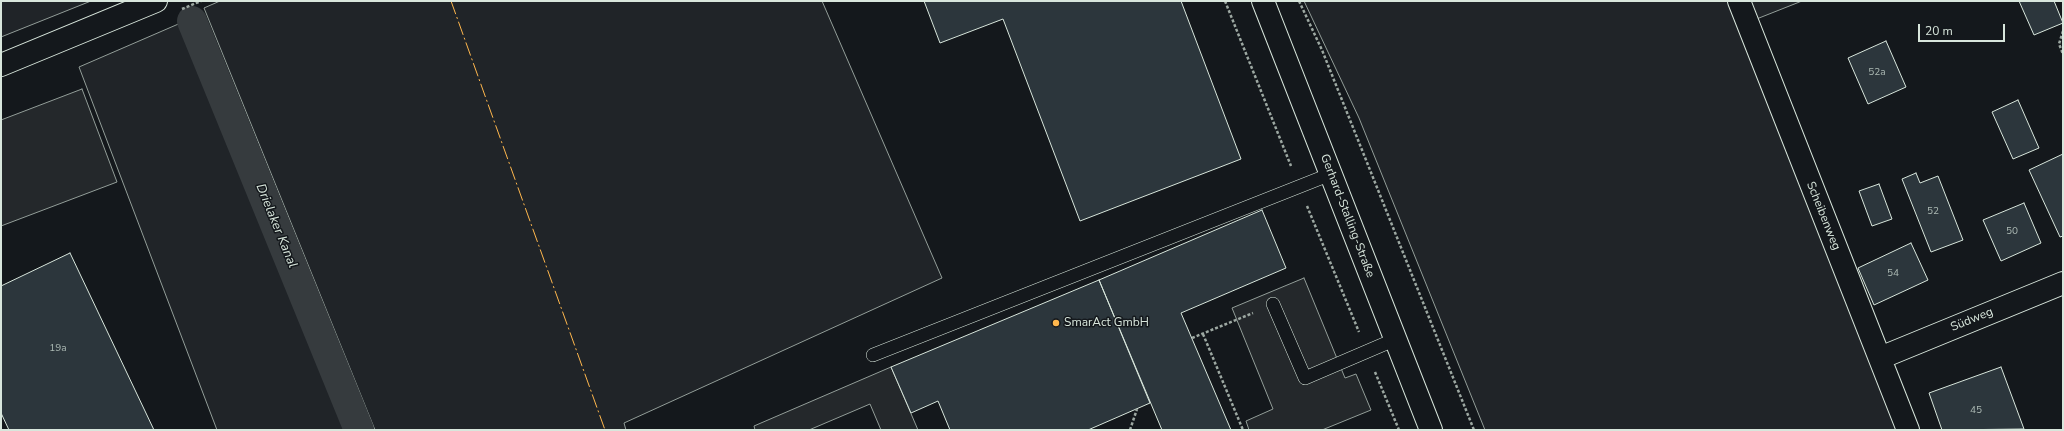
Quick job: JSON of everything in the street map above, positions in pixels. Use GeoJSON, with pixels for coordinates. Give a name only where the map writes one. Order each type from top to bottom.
{"type":"FeatureCollection","features":[{"type":"Feature","properties":{"kind":"street"},"geometry":{"type":"LineString","coordinates":[[1,65],[156,1]]}},
{"type":"Feature","properties":{"kind":"street","name":"Gerhard-Stalling-Straße"},"geometry":{"type":"LineString","coordinates":[[1263,1],[1431,430]]}},
{"type":"Feature","properties":{"kind":"street","name":"Scheibenweg"},"geometry":{"type":"LineString","coordinates":[[1739,1],[1908,430]]}},
{"type":"Feature","properties":{"kind":"street","name":"Südweg"},"geometry":{"type":"LineString","coordinates":[[1880,358],[2063,283]]}},
{"type":"Feature","properties":{"kind":"lane"},"geometry":{"type":"LineString","coordinates":[[873,355],[1331,174]]}},
{"type":"Feature","properties":{"kind":"lane"},"geometry":{"type":"LineString","coordinates":[[1273,304],[1305,378],[1396,339]]}},
{"type":"Feature","properties":{"kind":"path"},"geometry":{"type":"LineString","coordinates":[[1225,1],[1299,186],[1400,430]]}},
{"type":"Feature","properties":{"kind":"path"},"geometry":{"type":"LineString","coordinates":[[1299,1],[1322,50],[1474,430]]}},
{"type":"Feature","properties":{"kind":"path"},"geometry":{"type":"LineString","coordinates":[[2063,32],[2059,44],[2063,54]]}},
{"type":"Feature","properties":{"kind":"path"},"geometry":{"type":"LineString","coordinates":[[1192,338],[1273,304]]}},
{"type":"Feature","properties":{"kind":"path"},"geometry":{"type":"LineString","coordinates":[[1202,334],[1243,430]]}},
{"type":"Feature","properties":{"kind":"path"},"geometry":{"type":"LineString","coordinates":[[1130,430],[1137,409]]}},
{"type":"Feature","properties":{"kind":"shaded area"},"geometry":{"type":"Polygon","coordinates":[[[1,1],[91,1],[1,37],[1,1]]]}},
{"type":"Feature","properties":{"kind":"shaded area"},"geometry":{"type":"Polygon","coordinates":[[[220,1],[822,1],[942,278],[624,423],[626,430],[375,430],[204,8],[220,1]]]}},
{"type":"Feature","properties":{"kind":"shaded area"},"geometry":{"type":"Polygon","coordinates":[[[1304,1],[1731,1],[1900,430],[1485,430],[1359,118],[1304,1]]]}},
{"type":"Feature","properties":{"kind":"shaded area"},"geometry":{"type":"Polygon","coordinates":[[[1747,1],[1802,1],[1754,20],[1747,1]]]}},
{"type":"Feature","properties":{"kind":"shaded area"},"geometry":{"type":"Polygon","coordinates":[[[183,22],[350,430],[217,430],[79,67],[183,22]]]}},
{"type":"Feature","properties":{"kind":"shaded area"},"geometry":{"type":"Polygon","coordinates":[[[82,89],[117,182],[1,226],[1,120],[82,89]]]}},
{"type":"Feature","properties":{"kind":"shaded area"},"geometry":{"type":"Polygon","coordinates":[[[1304,278],[1345,378],[1356,374],[1371,410],[1322,430],[1249,430],[1246,421],[1273,409],[1232,308],[1304,278]]]}},
{"type":"Feature","properties":{"kind":"shaded area"},"geometry":{"type":"Polygon","coordinates":[[[891,367],[918,430],[881,430],[870,404],[809,430],[755,430],[754,426],[891,367]]]}},
{"type":"Feature","properties":{"kind":"building"},"geometry":{"type":"Polygon","coordinates":[[[924,1],[1181,1],[1241,159],[1080,221],[1003,19],[940,43],[924,1]]]}},
{"type":"Feature","properties":{"kind":"building"},"geometry":{"type":"Polygon","coordinates":[[[2019,1],[2054,1],[2063,23],[2034,35],[2019,1]]]}},
{"type":"Feature","properties":{"kind":"building"},"geometry":{"type":"Polygon","coordinates":[[[1886,41],[1906,87],[1868,104],[1848,58],[1886,41]]]}},
{"type":"Feature","properties":{"kind":"building"},"geometry":{"type":"Polygon","coordinates":[[[2018,100],[2039,148],[2013,159],[1992,112],[2018,100]]]}},
{"type":"Feature","properties":{"kind":"building"},"geometry":{"type":"Polygon","coordinates":[[[2063,154],[2063,236],[2060,237],[2029,170],[2063,154]]]}},
{"type":"Feature","properties":{"kind":"building"},"geometry":{"type":"Polygon","coordinates":[[[1916,173],[1920,183],[1938,176],[1963,240],[1931,252],[1902,179],[1916,173]]]}},
{"type":"Feature","properties":{"kind":"building"},"geometry":{"type":"Polygon","coordinates":[[[1879,184],[1892,219],[1872,226],[1859,191],[1879,184]]]}},
{"type":"Feature","properties":{"kind":"building"},"geometry":{"type":"Polygon","coordinates":[[[2024,203],[2041,243],[2001,261],[1983,220],[2024,203]]]}},
{"type":"Feature","properties":{"kind":"building","name":"SmarAct GmbH"},"geometry":{"type":"Polygon","coordinates":[[[1262,210],[1286,268],[1181,313],[1231,430],[1162,430],[1099,280],[1262,210]]]}},
{"type":"Feature","properties":{"kind":"building"},"geometry":{"type":"Polygon","coordinates":[[[1911,243],[1928,280],[1874,305],[1858,268],[1911,243]]]}},
{"type":"Feature","properties":{"kind":"building"},"geometry":{"type":"Polygon","coordinates":[[[70,253],[154,430],[9,430],[1,413],[1,286],[70,253]]]}},
{"type":"Feature","properties":{"kind":"building","name":"SmarAct GmbH"},"geometry":{"type":"Polygon","coordinates":[[[1099,280],[1150,403],[1088,430],[950,430],[938,401],[911,413],[891,367],[1099,280]]]}},
{"type":"Feature","properties":{"kind":"building"},"geometry":{"type":"Polygon","coordinates":[[[2001,367],[2024,429],[1942,430],[1929,393],[2001,367]]]}},
{"type":"Feature","properties":{"kind":"waterway","name":"Drielaker Kanal"},"geometry":{"type":"LineString","coordinates":[[192,21],[359,430]]}},
{"type":"Feature","properties":{"kind":"power"},"geometry":{"type":"LineString","coordinates":[[451,1],[605,430]]}},
{"type":"Feature","properties":{"kind":"place","name":"SmarAct GmbH"},"geometry":{"type":"Point","coordinates":[1056,323]}}]}
